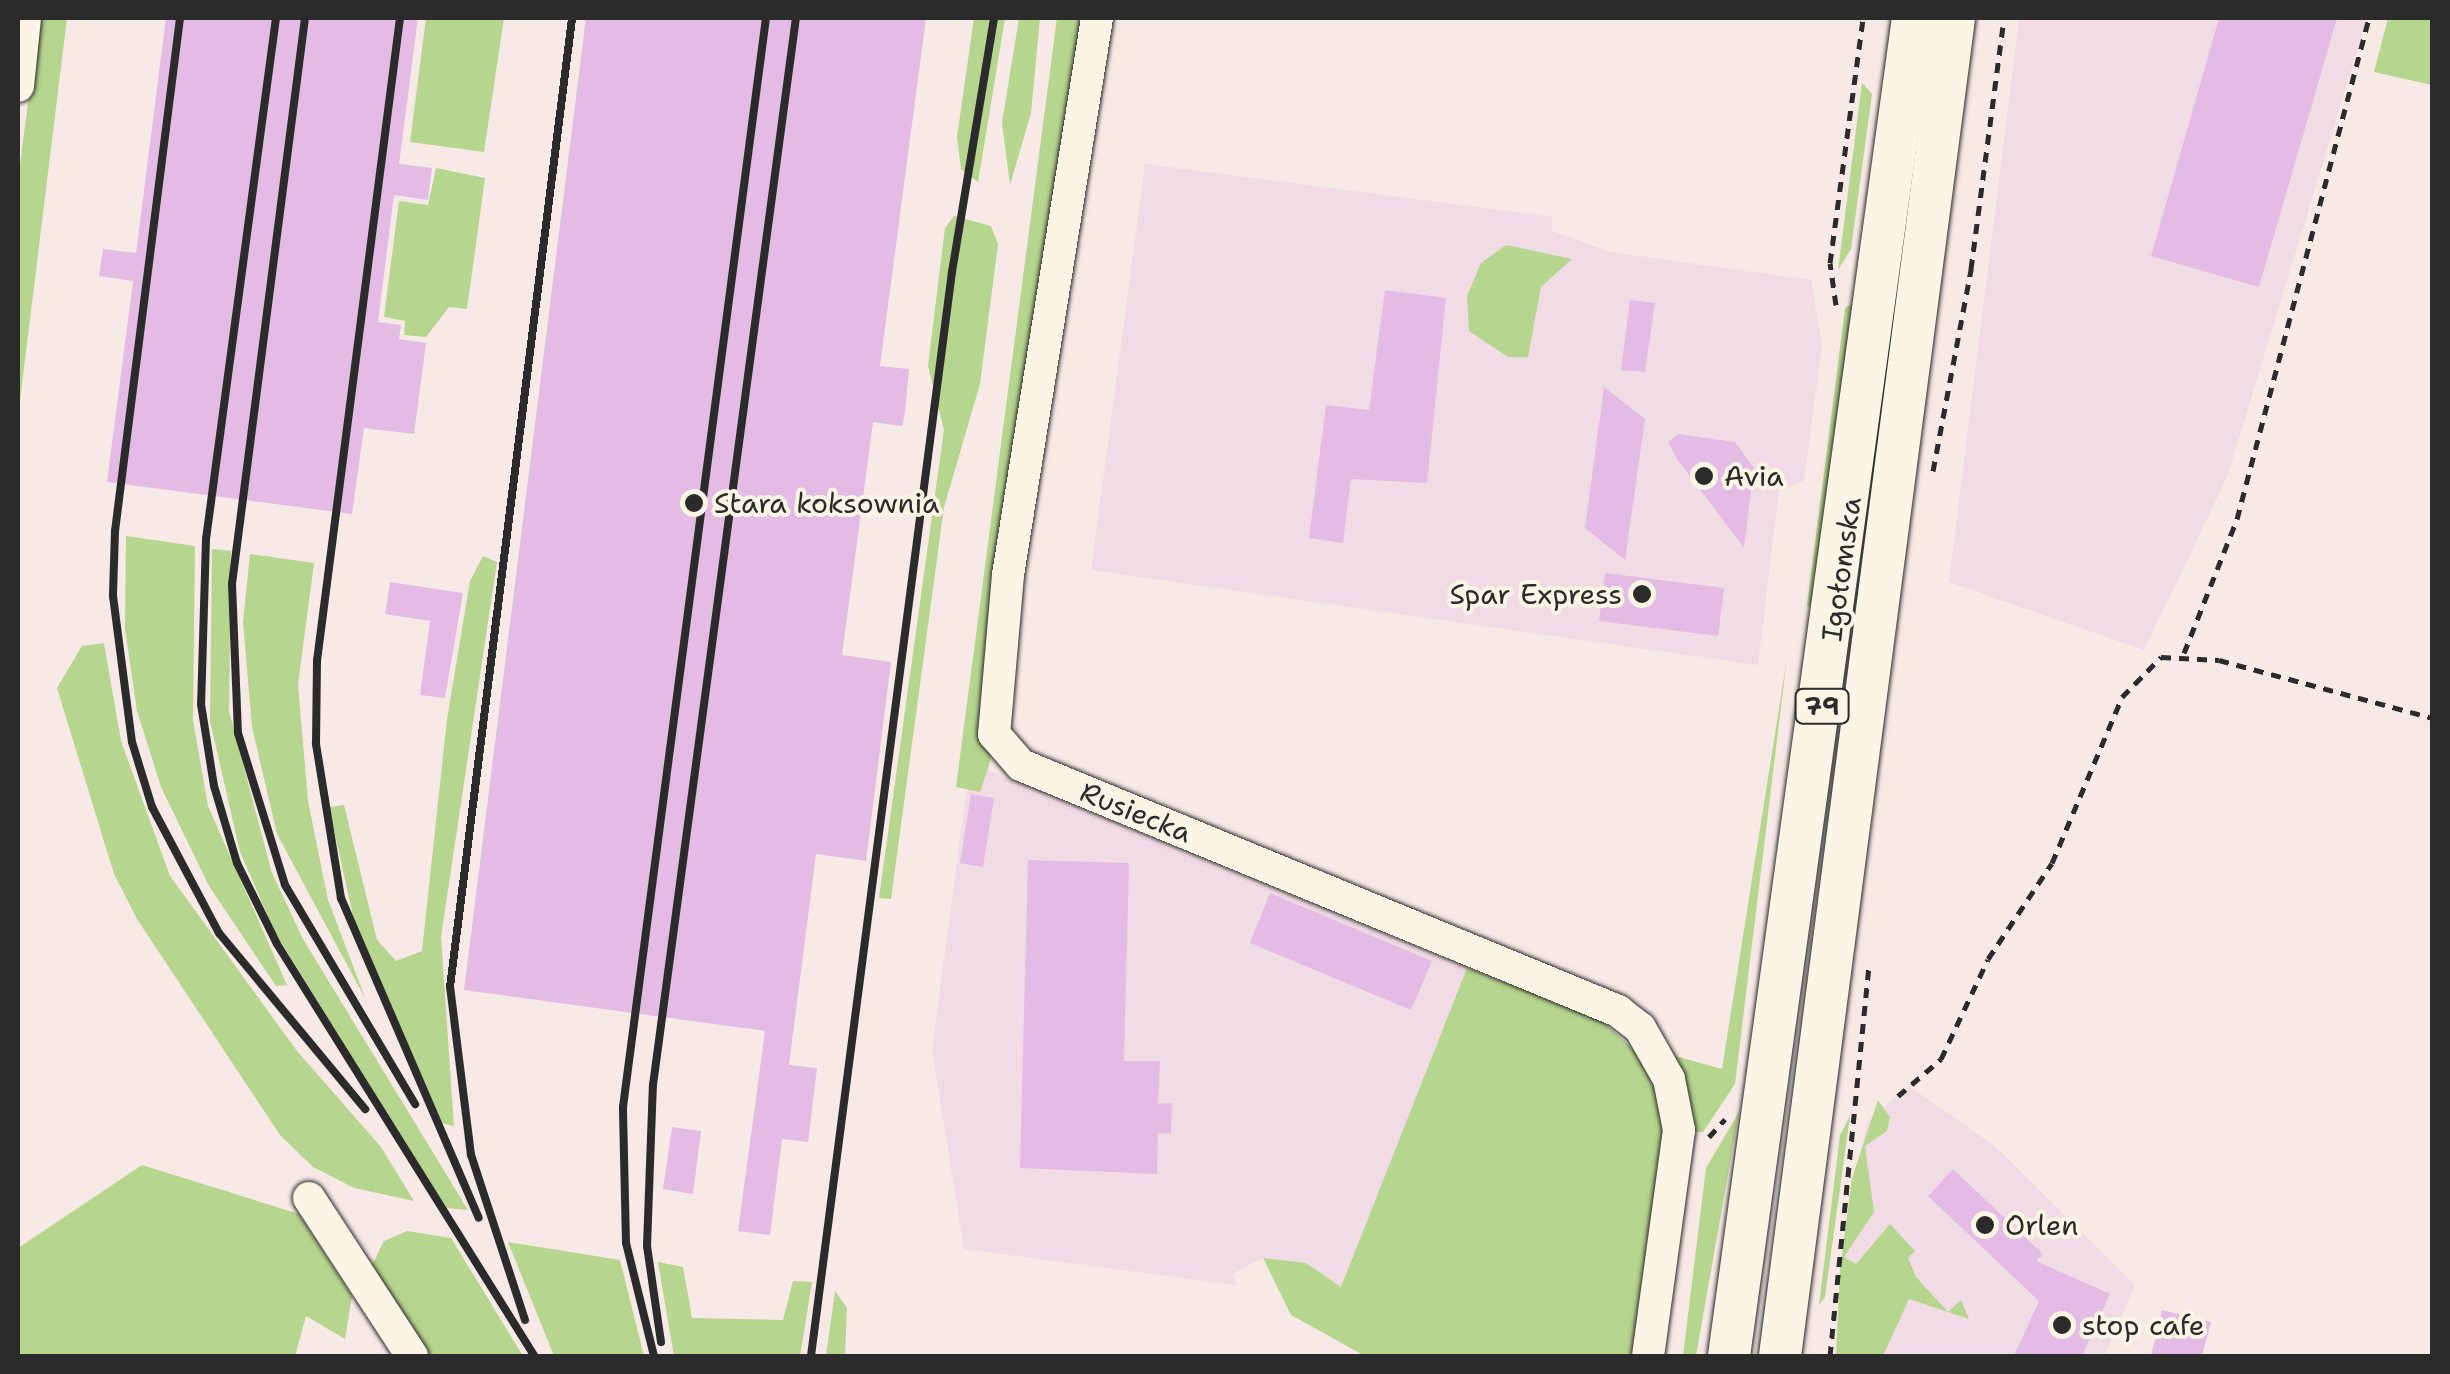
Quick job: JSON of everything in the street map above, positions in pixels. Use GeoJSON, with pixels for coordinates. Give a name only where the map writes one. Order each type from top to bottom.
{"type":"FeatureCollection","features":[{"type":"Feature","properties":{"kind":"main road","name":"Igołomska"},"geometry":{"type":"LineString","coordinates":[[1729,1356],[1913,18]]}},
{"type":"Feature","properties":{"kind":"main road","name":"Igołomska"},"geometry":{"type":"LineString","coordinates":[[1780,1356],[1954,18]]}},
{"type":"Feature","properties":{"kind":"main road"},"geometry":{"type":"LineString","coordinates":[[1936,154],[1975,18]]}},
{"type":"Feature","properties":{"kind":"street"},"geometry":{"type":"LineString","coordinates":[[18,86],[26,18]]}},
{"type":"Feature","properties":{"kind":"street","name":"Rusiecka"},"geometry":{"type":"LineString","coordinates":[[1097,18],[1008,575],[994,734],[1021,766],[1356,900],[1618,1011],[1658,1055],[1679,1130],[1648,1356]]}},
{"type":"Feature","properties":{"kind":"street"},"geometry":{"type":"LineString","coordinates":[[309,1198],[412,1356]]}},
{"type":"Feature","properties":{"kind":"path"},"geometry":{"type":"LineString","coordinates":[[1837,308],[1830,263],[1863,18]]}},
{"type":"Feature","properties":{"kind":"path"},"geometry":{"type":"LineString","coordinates":[[1930,481],[1971,269],[2004,18]]}},
{"type":"Feature","properties":{"kind":"path"},"geometry":{"type":"LineString","coordinates":[[2184,652],[2236,520],[2369,18]]}},
{"type":"Feature","properties":{"kind":"path"},"geometry":{"type":"LineString","coordinates":[[1898,1096],[1940,1058],[1988,959],[2052,863],[2122,697],[2161,657],[2184,652],[2432,718]]}},
{"type":"Feature","properties":{"kind":"path"},"geometry":{"type":"LineString","coordinates":[[1830,1356],[1831,1313],[1868,1033],[1869,947]]}},
{"type":"Feature","properties":{"kind":"shaded area"},"geometry":{"type":"Polygon","coordinates":[[[2019,18],[2367,18],[2227,477],[2144,650],[1949,582],[2019,18]]]}},
{"type":"Feature","properties":{"kind":"shaded area"},"geometry":{"type":"Polygon","coordinates":[[[1145,164],[1552,217],[1552,231],[1610,252],[1811,280],[1822,346],[1804,481],[1779,491],[1758,665],[1091,570],[1145,164]]]}},
{"type":"Feature","properties":{"kind":"shaded area"},"geometry":{"type":"Polygon","coordinates":[[[970,763],[1467,968],[1341,1288],[1306,1263],[1263,1258],[1232,1274],[1237,1285],[964,1249],[932,1050],[970,763]]]}},
{"type":"Feature","properties":{"kind":"shaded area"},"geometry":{"type":"Polygon","coordinates":[[[1909,1086],[1996,1147],[2135,1285],[2104,1356],[1847,1356],[1842,1259],[1867,1122],[1909,1086]]]}},
{"type":"Feature","properties":{"kind":"green space"},"geometry":{"type":"Polygon","coordinates":[[[39,18],[67,18],[18,417],[18,180],[39,18]]]}},
{"type":"Feature","properties":{"kind":"green space"},"geometry":{"type":"Polygon","coordinates":[[[426,18],[504,18],[484,152],[410,142],[426,18]]]}},
{"type":"Feature","properties":{"kind":"green space"},"geometry":{"type":"Polygon","coordinates":[[[974,18],[1005,18],[978,182],[961,169],[957,137],[974,18]]]}},
{"type":"Feature","properties":{"kind":"green space"},"geometry":{"type":"Polygon","coordinates":[[[1019,18],[1040,18],[1031,113],[1010,185],[1002,123],[1019,18]]]}},
{"type":"Feature","properties":{"kind":"green space"},"geometry":{"type":"Polygon","coordinates":[[[1057,18],[1088,18],[986,729],[991,759],[980,792],[956,787],[1057,18]]]}},
{"type":"Feature","properties":{"kind":"green space"},"geometry":{"type":"Polygon","coordinates":[[[2388,18],[2432,18],[2432,85],[2374,72],[2388,18]]]}},
{"type":"Feature","properties":{"kind":"green space"},"geometry":{"type":"Polygon","coordinates":[[[1862,83],[1872,94],[1851,249],[1838,270],[1862,83]]]}},
{"type":"Feature","properties":{"kind":"green space"},"geometry":{"type":"Polygon","coordinates":[[[436,168],[485,178],[467,309],[449,307],[426,337],[404,335],[405,321],[384,317],[399,201],[428,205],[436,168]]]}},
{"type":"Feature","properties":{"kind":"green space"},"geometry":{"type":"Polygon","coordinates":[[[954,216],[991,226],[998,244],[980,384],[944,507],[891,899],[879,898],[944,430],[928,366],[945,228],[954,216]]]}},
{"type":"Feature","properties":{"kind":"green space"},"geometry":{"type":"Polygon","coordinates":[[[1506,245],[1572,259],[1541,287],[1528,357],[1508,357],[1469,331],[1467,296],[1481,263],[1506,245]]]}},
{"type":"Feature","properties":{"kind":"green space"},"geometry":{"type":"Polygon","coordinates":[[[1857,301],[1816,609],[1807,606],[1845,308],[1857,301]]]}},
{"type":"Feature","properties":{"kind":"green space"},"geometry":{"type":"Polygon","coordinates":[[[126,536],[195,546],[193,720],[208,806],[287,985],[276,986],[209,886],[161,787],[137,711],[125,629],[126,536]]]}},
{"type":"Feature","properties":{"kind":"green space"},"geometry":{"type":"Polygon","coordinates":[[[212,549],[231,551],[229,711],[272,873],[303,939],[468,1210],[445,1208],[275,932],[240,852],[210,721],[212,549]]]}},
{"type":"Feature","properties":{"kind":"green space"},"geometry":{"type":"Polygon","coordinates":[[[250,554],[314,563],[298,685],[308,801],[328,900],[366,1000],[277,834],[252,727],[243,622],[250,554]]]}},
{"type":"Feature","properties":{"kind":"green space"},"geometry":{"type":"Polygon","coordinates":[[[483,556],[497,562],[441,937],[454,1126],[441,1123],[353,916],[329,807],[344,805],[377,940],[396,961],[422,951],[447,719],[470,581],[483,556]]]}},
{"type":"Feature","properties":{"kind":"green space"},"geometry":{"type":"Polygon","coordinates":[[[104,643],[121,741],[170,876],[297,1051],[381,1147],[414,1201],[354,1188],[313,1167],[280,1135],[137,919],[114,874],[57,688],[82,646],[104,643]]]}},
{"type":"Feature","properties":{"kind":"green space"},"geometry":{"type":"Polygon","coordinates":[[[1787,658],[1735,1084],[1703,1132],[1693,1132],[1675,1056],[1722,1069],[1787,658]]]}},
{"type":"Feature","properties":{"kind":"green space"},"geometry":{"type":"Polygon","coordinates":[[[1467,968],[1599,1018],[1634,1050],[1659,1096],[1663,1135],[1631,1356],[1365,1356],[1291,1315],[1263,1258],[1306,1263],[1341,1287],[1467,968]]]}},
{"type":"Feature","properties":{"kind":"green space"},"geometry":{"type":"Polygon","coordinates":[[[1878,1100],[1890,1117],[1887,1131],[1865,1146],[1874,1212],[1844,1257],[1856,1264],[1890,1224],[1915,1251],[1908,1258],[1916,1277],[1948,1312],[1909,1299],[1883,1356],[1836,1356],[1840,1270],[1852,1178],[1878,1100]]]}},
{"type":"Feature","properties":{"kind":"green space"},"geometry":{"type":"Polygon","coordinates":[[[1739,1112],[1696,1356],[1683,1356],[1706,1168],[1739,1112]]]}},
{"type":"Feature","properties":{"kind":"green space"},"geometry":{"type":"Polygon","coordinates":[[[1850,1116],[1825,1297],[1819,1305],[1840,1135],[1850,1116]]]}},
{"type":"Feature","properties":{"kind":"green space"},"geometry":{"type":"Polygon","coordinates":[[[142,1165],[299,1214],[352,1296],[345,1339],[306,1316],[295,1356],[18,1356],[18,1248],[142,1165]]]}},
{"type":"Feature","properties":{"kind":"green space"},"geometry":{"type":"Polygon","coordinates":[[[407,1231],[451,1238],[523,1356],[424,1356],[372,1265],[384,1241],[407,1231]]]}},
{"type":"Feature","properties":{"kind":"green space"},"geometry":{"type":"Polygon","coordinates":[[[508,1242],[620,1260],[644,1356],[554,1356],[508,1242]]]}},
{"type":"Feature","properties":{"kind":"green space"},"geometry":{"type":"Polygon","coordinates":[[[658,1262],[683,1267],[692,1318],[783,1320],[793,1281],[812,1282],[800,1356],[674,1356],[658,1262]]]}},
{"type":"Feature","properties":{"kind":"green space"},"geometry":{"type":"Polygon","coordinates":[[[835,1291],[847,1308],[845,1356],[826,1356],[835,1291]]]}},
{"type":"Feature","properties":{"kind":"green space"},"geometry":{"type":"Polygon","coordinates":[[[1961,1300],[1969,1319],[1948,1312],[1961,1300]]]}},
{"type":"Feature","properties":{"kind":"building"},"geometry":{"type":"Polygon","coordinates":[[[166,18],[418,18],[399,164],[432,168],[428,200],[394,195],[378,322],[401,325],[399,339],[426,343],[414,434],[364,428],[352,514],[107,482],[133,281],[99,276],[103,249],[136,253],[166,18]]]}},
{"type":"Feature","properties":{"kind":"building","name":"Stara koksownia"},"geometry":{"type":"Polygon","coordinates":[[[586,18],[926,18],[880,366],[909,369],[905,412],[902,426],[873,422],[842,655],[891,662],[866,861],[816,854],[789,1065],[817,1068],[808,1142],[782,1139],[770,1235],[738,1231],[765,1031],[464,990],[586,18]]]}},
{"type":"Feature","properties":{"kind":"building"},"geometry":{"type":"Polygon","coordinates":[[[2219,18],[2337,18],[2259,287],[2151,256],[2219,18]]]}},
{"type":"Feature","properties":{"kind":"building"},"geometry":{"type":"Polygon","coordinates":[[[1385,290],[1446,298],[1427,483],[1351,479],[1343,543],[1309,538],[1326,405],[1369,410],[1385,290]]]}},
{"type":"Feature","properties":{"kind":"building"},"geometry":{"type":"Polygon","coordinates":[[[1630,300],[1655,303],[1645,372],[1621,370],[1630,300]]]}},
{"type":"Feature","properties":{"kind":"building"},"geometry":{"type":"Polygon","coordinates":[[[1604,387],[1645,419],[1625,560],[1585,528],[1604,387]]]}},
{"type":"Feature","properties":{"kind":"building"},"geometry":{"type":"Polygon","coordinates":[[[1678,434],[1735,442],[1754,468],[1744,548],[1677,459],[1668,442],[1678,434]]]}},
{"type":"Feature","properties":{"kind":"building"},"geometry":{"type":"Polygon","coordinates":[[[1605,573],[1724,588],[1718,636],[1599,621],[1605,573]]]}},
{"type":"Feature","properties":{"kind":"building"},"geometry":{"type":"Polygon","coordinates":[[[390,582],[463,593],[445,698],[420,695],[430,621],[385,614],[390,582]]]}},
{"type":"Feature","properties":{"kind":"building"},"geometry":{"type":"Polygon","coordinates":[[[971,794],[994,798],[983,867],[960,863],[971,794]]]}},
{"type":"Feature","properties":{"kind":"building"},"geometry":{"type":"Polygon","coordinates":[[[1028,860],[1129,863],[1124,1061],[1160,1061],[1158,1104],[1172,1103],[1171,1134],[1158,1133],[1157,1174],[1020,1168],[1028,860]]]}},
{"type":"Feature","properties":{"kind":"building"},"geometry":{"type":"Polygon","coordinates":[[[1270,893],[1432,961],[1411,1010],[1250,943],[1270,893]]]}},
{"type":"Feature","properties":{"kind":"building"},"geometry":{"type":"Polygon","coordinates":[[[672,1127],[701,1131],[693,1194],[663,1189],[672,1127]]]}},
{"type":"Feature","properties":{"kind":"building"},"geometry":{"type":"Polygon","coordinates":[[[1953,1169],[2043,1254],[2036,1261],[2110,1294],[2082,1356],[2014,1356],[2039,1301],[1928,1196],[1953,1169]]]}},
{"type":"Feature","properties":{"kind":"building"},"geometry":{"type":"Polygon","coordinates":[[[2162,1310],[2211,1322],[2202,1356],[2151,1356],[2162,1310]]]}},
{"type":"Feature","properties":{"kind":"railway"},"geometry":{"type":"LineString","coordinates":[[180,18],[115,531],[113,596],[132,742],[152,807],[219,933],[365,1109]]}},
{"type":"Feature","properties":{"kind":"railway"},"geometry":{"type":"LineString","coordinates":[[276,18],[206,539],[201,704],[214,786],[237,863],[277,944],[534,1356]]}},
{"type":"Feature","properties":{"kind":"railway"},"geometry":{"type":"LineString","coordinates":[[305,18],[232,584],[238,733],[285,885],[415,1104]]}},
{"type":"Feature","properties":{"kind":"railway"},"geometry":{"type":"LineString","coordinates":[[400,18],[317,661],[316,744],[341,898],[479,1218]]}},
{"type":"Feature","properties":{"kind":"railway"},"geometry":{"type":"LineString","coordinates":[[525,1320],[471,1155],[450,987],[572,18]]}},
{"type":"Feature","properties":{"kind":"railway"},"geometry":{"type":"LineString","coordinates":[[654,1356],[626,1243],[623,1107],[766,18]]}},
{"type":"Feature","properties":{"kind":"railway"},"geometry":{"type":"LineString","coordinates":[[661,1342],[647,1246],[653,1085],[796,18]]}},
{"type":"Feature","properties":{"kind":"railway"},"geometry":{"type":"LineString","coordinates":[[811,1356],[952,272],[994,18]]}},
{"type":"Feature","properties":{"kind":"place","name":"Avia"},"geometry":{"type":"Point","coordinates":[1704,476]}},
{"type":"Feature","properties":{"kind":"place","name":"Stara koksownia"},"geometry":{"type":"Point","coordinates":[694,503]}},
{"type":"Feature","properties":{"kind":"place","name":"Spar Express"},"geometry":{"type":"Point","coordinates":[1642,594]}},
{"type":"Feature","properties":{"kind":"place","name":"Orlen"},"geometry":{"type":"Point","coordinates":[1985,1225]}},
{"type":"Feature","properties":{"kind":"place","name":"stop cafe"},"geometry":{"type":"Point","coordinates":[2062,1325]}}]}
